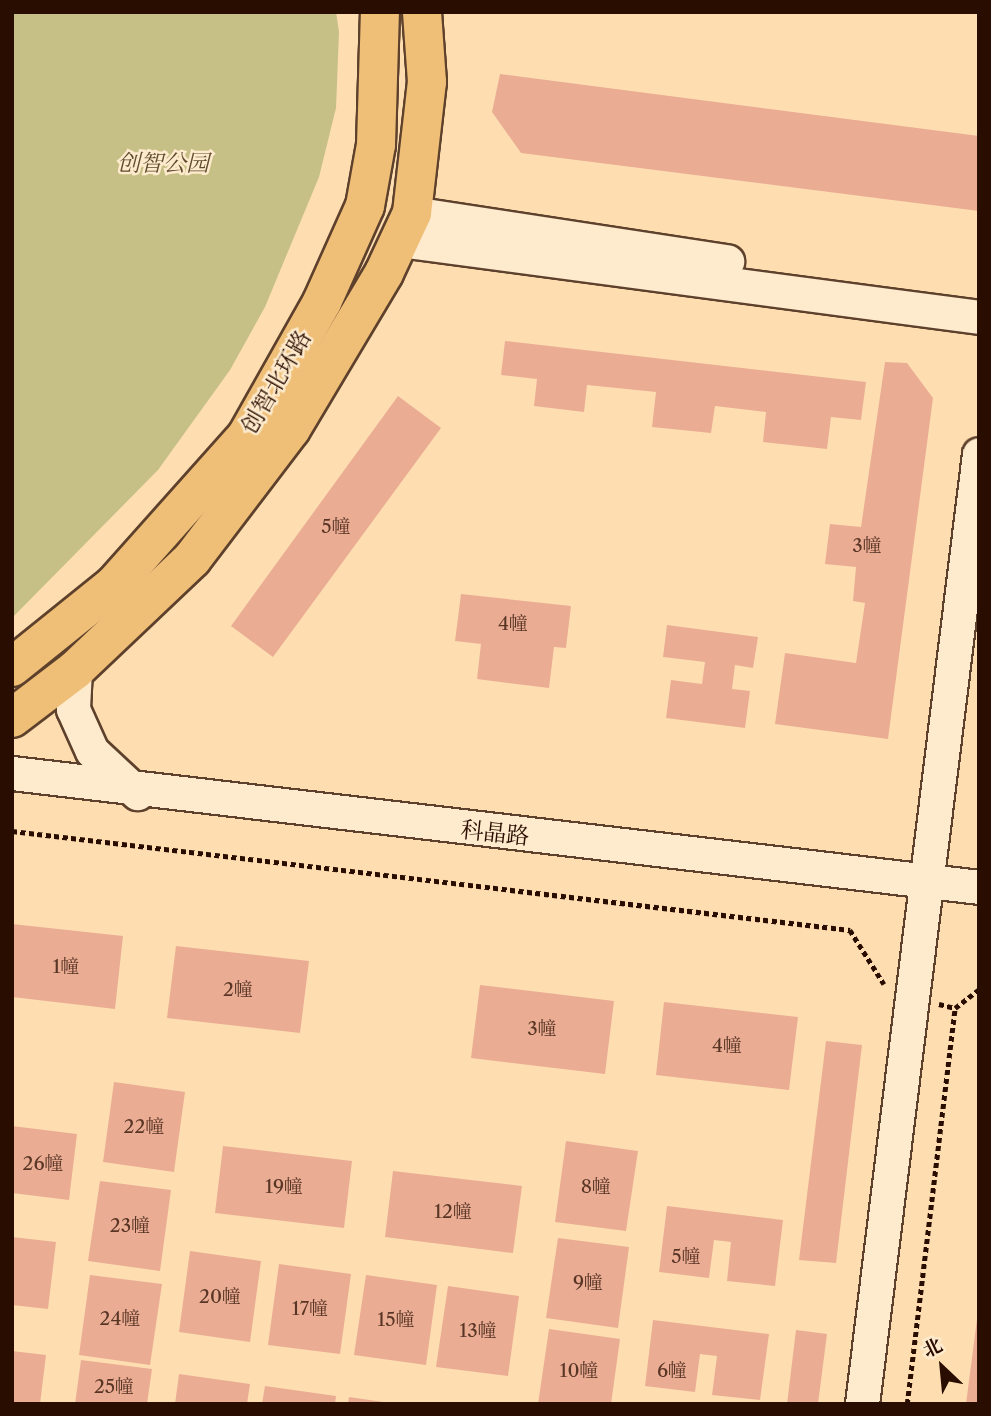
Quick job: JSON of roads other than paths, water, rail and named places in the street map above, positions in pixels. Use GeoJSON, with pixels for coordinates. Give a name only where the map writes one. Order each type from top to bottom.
{"type":"FeatureCollection","features":[{"type":"Feature","properties":{"kind":"main road","name":"创智北环路"},"geometry":{"type":"LineString","coordinates":[[12,667],[114,585],[246,437],[322,302],[365,206],[376,145],[380,12]]}},
{"type":"Feature","properties":{"kind":"main road"},"geometry":{"type":"LineString","coordinates":[[12,718],[75,670],[192,559],[275,450],[406,227],[427,82],[422,12]]}},
{"type":"Feature","properties":{"kind":"main road"},"geometry":{"type":"LineString","coordinates":[[365,206],[406,227]]}},
{"type":"Feature","properties":{"kind":"street"},"geometry":{"type":"LineString","coordinates":[[406,227],[979,298]]}},
{"type":"Feature","properties":{"kind":"street"},"geometry":{"type":"LineString","coordinates":[[406,227],[979,317]]}},
{"type":"Feature","properties":{"kind":"street"},"geometry":{"type":"LineString","coordinates":[[862,1404],[979,454]]}},
{"type":"Feature","properties":{"kind":"street"},"geometry":{"type":"LineString","coordinates":[[75,670],[73,709],[92,751],[137,793]]}},
{"type":"Feature","properties":{"kind":"street","name":"科晶路"},"geometry":{"type":"LineString","coordinates":[[12,773],[137,793],[979,887]]}},
{"type":"Feature","properties":{"kind":"park label","name":"创智公园"},"geometry":{"type":"Point","coordinates":[163,163]}}]}
